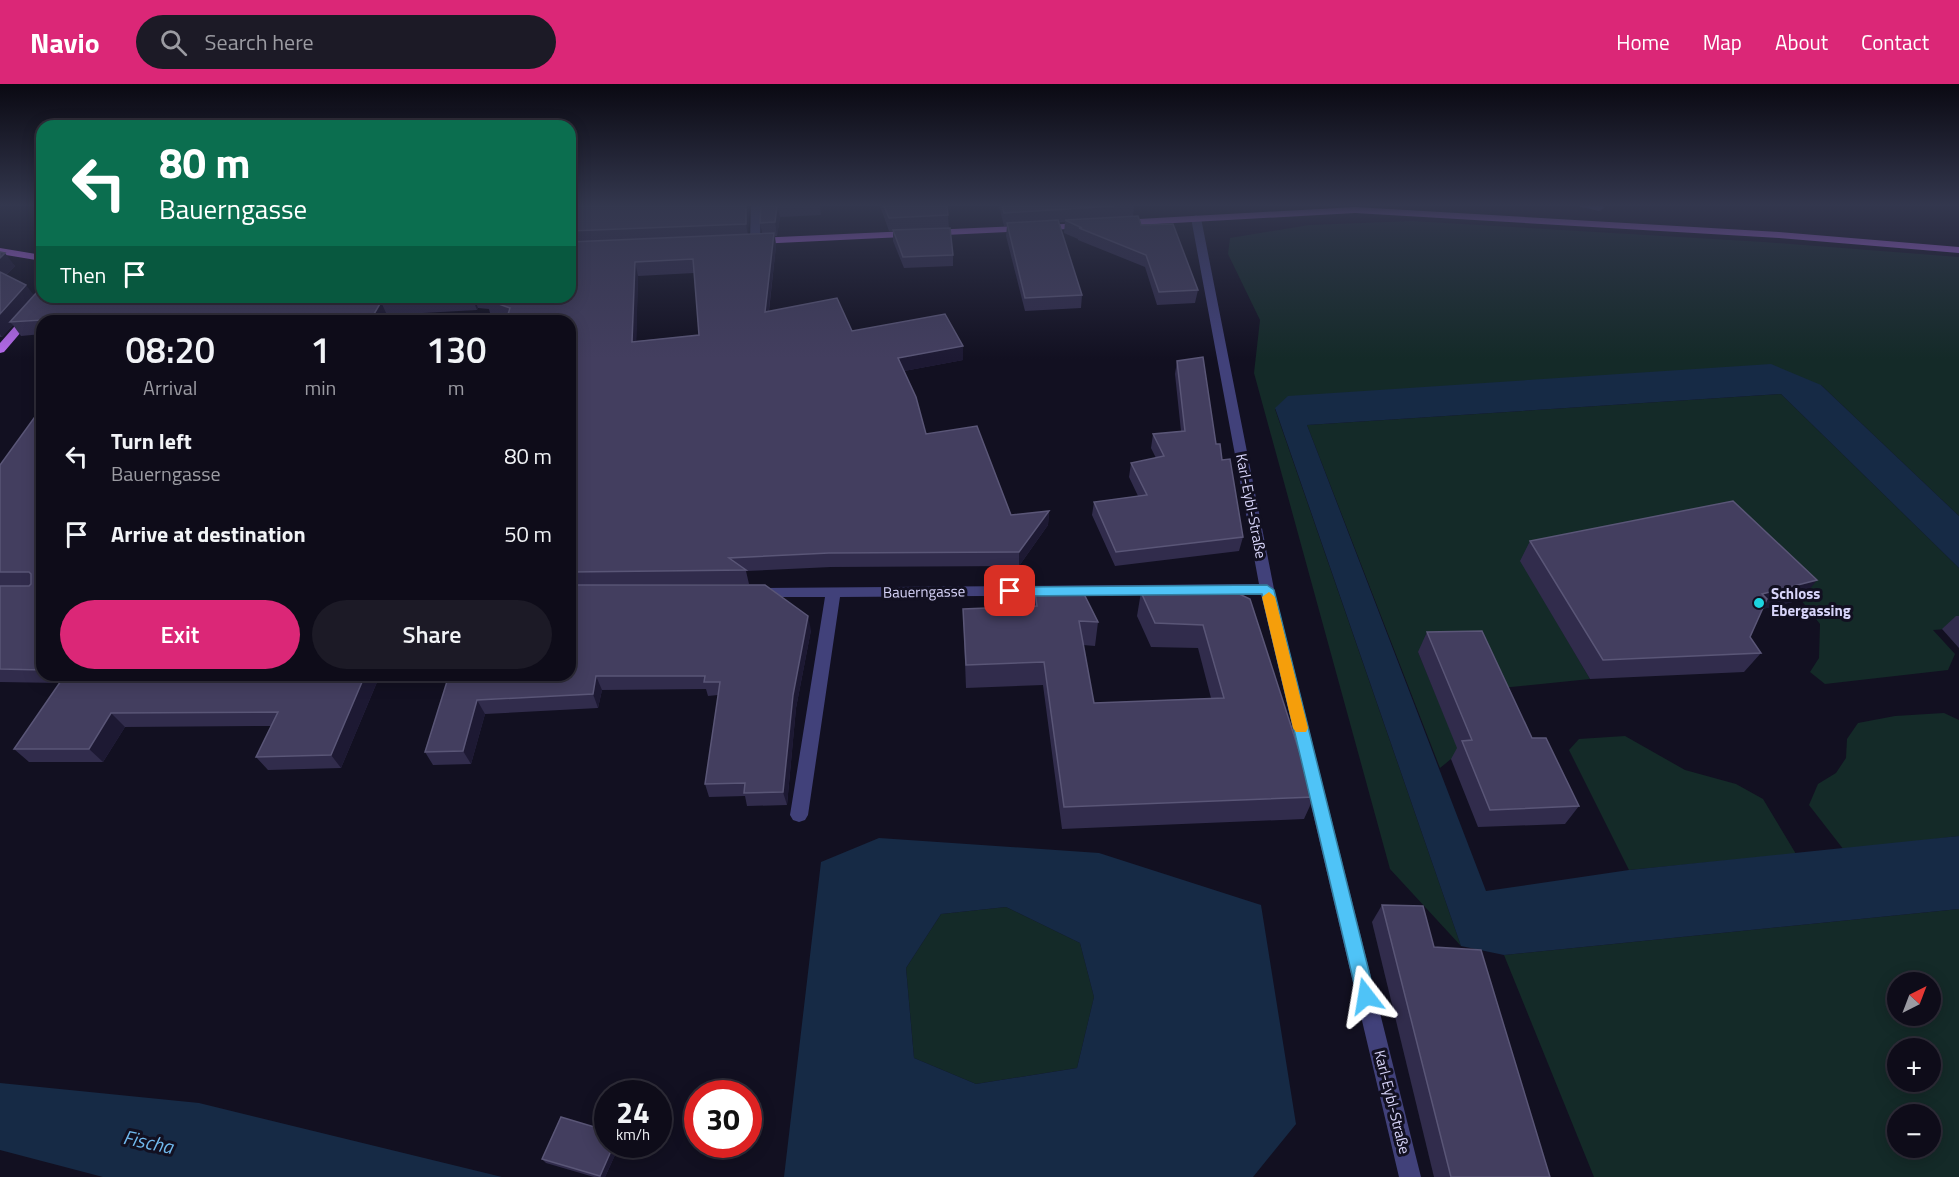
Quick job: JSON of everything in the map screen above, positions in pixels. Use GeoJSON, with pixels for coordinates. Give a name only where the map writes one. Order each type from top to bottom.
{"type":"FeatureCollection","features":[{"type":"Feature","properties":{"kind":"main road"},"geometry":{"type":"LineString","coordinates":[[0,350],[41,303]]}},
{"type":"Feature","properties":{"kind":"street","name":"Karl-Eybl-Straße"},"geometry":{"type":"LineString","coordinates":[[1203,257],[1267,590],[1410,1177]]}},
{"type":"Feature","properties":{"kind":"street","name":"Bauerngasse"},"geometry":{"type":"LineString","coordinates":[[737,592],[1267,590]]}},
{"type":"Feature","properties":{"kind":"street"},"geometry":{"type":"LineString","coordinates":[[799,815],[833,592]]}},
{"type":"Feature","properties":{"kind":"green space"},"geometry":{"type":"Polygon","coordinates":[[[1229,257],[1959,257],[1959,516],[1821,385],[1275,409],[1461,946],[1390,869],[1254,373],[1260,320],[1229,257]]]}},
{"type":"Feature","properties":{"kind":"green space"},"geometry":{"type":"Polygon","coordinates":[[[1781,394],[1959,568],[1959,628],[1933,630],[1955,654],[1948,670],[1825,684],[1810,672],[1819,658],[1820,624],[1801,600],[1521,561],[1590,679],[1491,689],[1418,652],[1462,758],[1451,759],[1440,768],[1307,425],[1781,394]]]}},
{"type":"Feature","properties":{"kind":"green space"},"geometry":{"type":"Polygon","coordinates":[[[1944,713],[1959,720],[1959,836],[1844,850],[1809,805],[1818,784],[1836,773],[1846,758],[1847,739],[1858,723],[1895,716],[1944,713]]]}},
{"type":"Feature","properties":{"kind":"green space"},"geometry":{"type":"Polygon","coordinates":[[[1625,736],[1685,770],[1736,784],[1763,799],[1796,854],[1629,870],[1569,750],[1579,739],[1625,736]]]}},
{"type":"Feature","properties":{"kind":"green space"},"geometry":{"type":"Polygon","coordinates":[[[1006,907],[1080,943],[1094,997],[1077,1068],[976,1084],[914,1058],[906,968],[941,914],[1006,907]]]}},
{"type":"Feature","properties":{"kind":"green space"},"geometry":{"type":"Polygon","coordinates":[[[1959,909],[1959,1177],[1594,1177],[1504,955],[1959,909]]]}},
{"type":"Feature","properties":{"kind":"water"},"geometry":{"type":"Polygon","coordinates":[[[1771,364],[1821,385],[1959,516],[1959,568],[1781,394],[1307,425],[1486,891],[1629,870],[1959,836],[1959,909],[1504,955],[1461,946],[1275,408],[1288,396],[1771,364]]]}},
{"type":"Feature","properties":{"kind":"water"},"geometry":{"type":"Polygon","coordinates":[[[879,838],[1099,853],[1261,905],[1296,1124],[1253,1177],[784,1177],[821,862],[879,838]],[[1006,907],[941,914],[906,968],[914,1058],[976,1084],[1077,1068],[1094,997],[1080,943],[1006,907]]]}},
{"type":"Feature","properties":{"kind":"water","name":"Fischa"},"geometry":{"type":"Polygon","coordinates":[[[0,1083],[199,1103],[502,1177],[103,1177],[0,1150],[0,1083]]]}},
{"type":"Feature","properties":{"kind":"building"},"geometry":{"type":"Polygon","coordinates":[[[576,257],[771,257],[765,312],[837,298],[852,331],[945,314],[963,346],[898,358],[916,397],[926,434],[977,426],[1011,515],[1049,511],[1019,552],[829,553],[729,558],[746,570],[576,572],[576,315],[508,315],[510,308],[496,303],[576,303],[576,257]],[[693,259],[635,262],[632,342],[699,335],[693,259]]]}},
{"type":"Feature","properties":{"kind":"building"},"geometry":{"type":"Polygon","coordinates":[[[1015,257],[1070,257],[1082,295],[1025,298],[1015,257]]]}},
{"type":"Feature","properties":{"kind":"building"},"geometry":{"type":"Polygon","coordinates":[[[1147,257],[1186,257],[1198,290],[1159,292],[1147,257]]]}},
{"type":"Feature","properties":{"kind":"building"},"geometry":{"type":"Polygon","coordinates":[[[0,272],[26,285],[0,314],[0,272]]]}},
{"type":"Feature","properties":{"kind":"building"},"geometry":{"type":"Polygon","coordinates":[[[36,293],[36,303],[380,303],[373,315],[36,315],[36,320],[10,322],[36,293]]]}},
{"type":"Feature","properties":{"kind":"building"},"geometry":{"type":"Polygon","coordinates":[[[1203,357],[1216,444],[1220,444],[1222,460],[1230,459],[1243,537],[1116,552],[1094,502],[1147,495],[1131,463],[1164,456],[1153,434],[1185,431],[1177,361],[1203,357]]]}},
{"type":"Feature","properties":{"kind":"building"},"geometry":{"type":"Polygon","coordinates":[[[36,415],[36,670],[0,669],[0,586],[29,586],[31,574],[29,572],[0,572],[0,465],[36,415]]]}},
{"type":"Feature","properties":{"kind":"building"},"geometry":{"type":"Polygon","coordinates":[[[1733,501],[1817,580],[1762,594],[1767,599],[1750,637],[1761,653],[1603,660],[1530,541],[1733,501]]]}},
{"type":"Feature","properties":{"kind":"building"},"geometry":{"type":"Polygon","coordinates":[[[576,585],[765,585],[808,616],[793,695],[783,792],[744,793],[745,783],[705,784],[720,682],[704,682],[705,676],[596,676],[593,694],[477,700],[463,751],[425,752],[447,681],[576,681],[576,585]]]}},
{"type":"Feature","properties":{"kind":"building"},"geometry":{"type":"Polygon","coordinates":[[[1035,592],[1083,592],[1098,622],[1079,621],[1094,703],[1224,698],[1203,625],[1155,623],[1141,592],[1235,592],[1250,599],[1314,797],[1064,807],[1044,662],[966,665],[963,609],[1037,606],[1035,592]]]}},
{"type":"Feature","properties":{"kind":"building"},"geometry":{"type":"Polygon","coordinates":[[[1482,631],[1532,738],[1546,738],[1579,806],[1490,810],[1462,741],[1472,740],[1427,632],[1482,631]]]}},
{"type":"Feature","properties":{"kind":"building"},"geometry":{"type":"Polygon","coordinates":[[[61,681],[362,681],[331,755],[256,757],[278,712],[111,713],[89,749],[14,749],[61,681]]]}},
{"type":"Feature","properties":{"kind":"building"},"geometry":{"type":"Polygon","coordinates":[[[1382,905],[1423,906],[1434,947],[1481,950],[1550,1177],[1451,1177],[1382,905]]]}},
{"type":"Feature","properties":{"kind":"building"},"geometry":{"type":"Polygon","coordinates":[[[561,1117],[594,1127],[594,1158],[608,1158],[600,1176],[542,1159],[561,1117]]]}},
{"type":"Feature","properties":{"kind":"slow traffic"},"geometry":{"type":"LineString","coordinates":[[1269,597],[1301,728]]}},
{"type":"Feature","properties":{"kind":"place","name":"Schloss Ebergassing"},"geometry":{"type":"Point","coordinates":[1759,603]}},
{"type":"Feature","properties":{"kind":"route"},"geometry":{"type":"LineString","coordinates":[[1010,591],[1267,590],[1366,996]]}}]}
